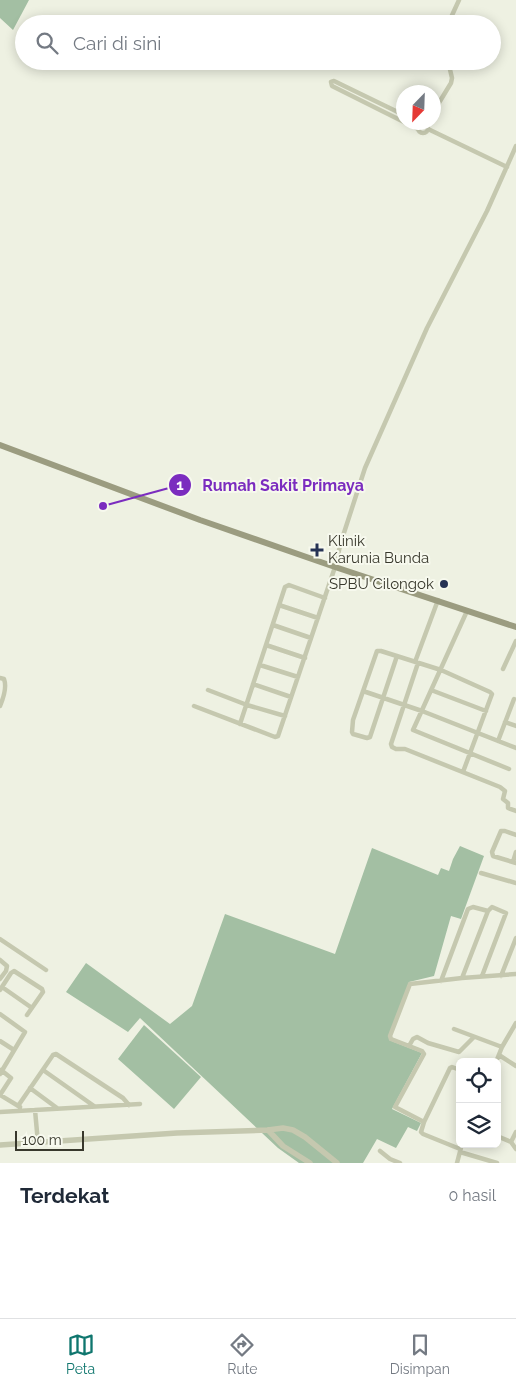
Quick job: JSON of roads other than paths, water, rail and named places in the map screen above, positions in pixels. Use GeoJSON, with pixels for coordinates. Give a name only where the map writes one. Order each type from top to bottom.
{"type":"FeatureCollection","features":[{"type":"Feature","properties":{"kind":"main road"},"geometry":{"type":"LineString","coordinates":[[0,444],[200,520],[516,627]]}},
{"type":"Feature","properties":{"kind":"street"},"geometry":{"type":"LineString","coordinates":[[452,15],[459,0]]}},
{"type":"Feature","properties":{"kind":"street"},"geometry":{"type":"LineString","coordinates":[[441,99],[451,83],[450,70]]}},
{"type":"Feature","properties":{"kind":"street"},"geometry":{"type":"LineString","coordinates":[[396,111],[334,81],[331,82],[332,86],[396,118]]}},
{"type":"Feature","properties":{"kind":"street"},"geometry":{"type":"LineString","coordinates":[[430,130],[506,167]]}},
{"type":"Feature","properties":{"kind":"street"},"geometry":{"type":"LineString","coordinates":[[194,706],[275,737],[278,736],[325,598],[365,468],[427,328],[487,211],[516,146]]}},
{"type":"Feature","properties":{"kind":"street"},"geometry":{"type":"LineString","coordinates":[[240,724],[286,586],[289,585],[325,598]]}},
{"type":"Feature","properties":{"kind":"street"},"geometry":{"type":"LineString","coordinates":[[438,600],[391,744],[392,747],[405,749],[500,787],[505,791],[503,799],[508,803],[508,808],[516,811]]}},
{"type":"Feature","properties":{"kind":"street"},"geometry":{"type":"LineString","coordinates":[[279,606],[318,618]]}},
{"type":"Feature","properties":{"kind":"street"},"geometry":{"type":"LineString","coordinates":[[467,610],[413,730],[509,769]]}},
{"type":"Feature","properties":{"kind":"street"},"geometry":{"type":"LineString","coordinates":[[273,625],[311,638]]}},
{"type":"Feature","properties":{"kind":"street"},"geometry":{"type":"LineString","coordinates":[[503,669],[514,652],[516,641]]}},
{"type":"Feature","properties":{"kind":"street"},"geometry":{"type":"LineString","coordinates":[[266,645],[305,658]]}},
{"type":"Feature","properties":{"kind":"street"},"geometry":{"type":"LineString","coordinates":[[397,656],[370,737],[367,738],[353,734],[351,730],[377,651],[381,651],[417,662],[441,670],[492,693],[463,772]]}},
{"type":"Feature","properties":{"kind":"street"},"geometry":{"type":"LineString","coordinates":[[260,665],[298,677]]}},
{"type":"Feature","properties":{"kind":"street"},"geometry":{"type":"LineString","coordinates":[[0,678],[6,681],[0,706]]}},
{"type":"Feature","properties":{"kind":"street"},"geometry":{"type":"LineString","coordinates":[[253,684],[292,696]]}},
{"type":"Feature","properties":{"kind":"street"},"geometry":{"type":"LineString","coordinates":[[208,690],[246,705],[285,716]]}},
{"type":"Feature","properties":{"kind":"street"},"geometry":{"type":"LineString","coordinates":[[431,690],[486,711]]}},
{"type":"Feature","properties":{"kind":"street"},"geometry":{"type":"LineString","coordinates":[[363,691],[422,711],[516,748]]}},
{"type":"Feature","properties":{"kind":"street"},"geometry":{"type":"LineString","coordinates":[[498,742],[514,699]]}},
{"type":"Feature","properties":{"kind":"street"},"geometry":{"type":"LineString","coordinates":[[506,722],[516,726]]}},
{"type":"Feature","properties":{"kind":"street"},"geometry":{"type":"LineString","coordinates":[[516,835],[505,830],[501,831],[492,852],[493,856],[514,862],[516,852]]}},
{"type":"Feature","properties":{"kind":"street"},"geometry":{"type":"LineString","coordinates":[[481,873],[516,883]]}},
{"type":"Feature","properties":{"kind":"street"},"geometry":{"type":"LineString","coordinates":[[441,980],[468,909],[473,906],[488,911]]}},
{"type":"Feature","properties":{"kind":"street"},"geometry":{"type":"LineString","coordinates":[[462,978],[488,911],[492,908],[506,914],[482,976]]}},
{"type":"Feature","properties":{"kind":"street"},"geometry":{"type":"LineString","coordinates":[[501,976],[516,938]]}},
{"type":"Feature","properties":{"kind":"street"},"geometry":{"type":"LineString","coordinates":[[0,939],[46,970]]}},
{"type":"Feature","properties":{"kind":"street"},"geometry":{"type":"LineString","coordinates":[[0,960],[6,964],[7,968],[0,980]]}},
{"type":"Feature","properties":{"kind":"street"},"geometry":{"type":"LineString","coordinates":[[27,1015],[32,1008],[43,992],[42,989],[14,971],[1,988],[32,1008]]}},
{"type":"Feature","properties":{"kind":"street"},"geometry":{"type":"LineString","coordinates":[[424,1122],[395,1107],[424,1057],[422,1051],[392,1039],[390,1036],[410,984],[516,974]]}},
{"type":"Feature","properties":{"kind":"street"},"geometry":{"type":"LineString","coordinates":[[0,1014],[25,1032],[1,1071],[11,1078],[0,1095],[20,1108]]}},
{"type":"Feature","properties":{"kind":"street"},"geometry":{"type":"LineString","coordinates":[[516,1024],[502,1047],[499,1056],[516,1066]]}},
{"type":"Feature","properties":{"kind":"street"},"geometry":{"type":"LineString","coordinates":[[454,1029],[502,1047]]}},
{"type":"Feature","properties":{"kind":"street"},"geometry":{"type":"LineString","coordinates":[[409,1046],[413,1039],[418,1037],[459,1052],[474,1037]]}},
{"type":"Feature","properties":{"kind":"street"},"geometry":{"type":"LineString","coordinates":[[0,1040],[14,1050]]}},
{"type":"Feature","properties":{"kind":"street"},"geometry":{"type":"LineString","coordinates":[[20,1108],[30,1088],[54,1055],[58,1054],[129,1104]]}},
{"type":"Feature","properties":{"kind":"street"},"geometry":{"type":"LineString","coordinates":[[456,1068],[450,1068],[421,1132],[497,1163]]}},
{"type":"Feature","properties":{"kind":"street"},"geometry":{"type":"LineString","coordinates":[[43,1070],[94,1106]]}},
{"type":"Feature","properties":{"kind":"street"},"geometry":{"type":"LineString","coordinates":[[30,1088],[57,1108]]}},
{"type":"Feature","properties":{"kind":"street"},"geometry":{"type":"LineString","coordinates":[[0,1112],[20,1108],[35,1110],[140,1104]]}},
{"type":"Feature","properties":{"kind":"street"},"geometry":{"type":"LineString","coordinates":[[35,1110],[38,1143]]}},
{"type":"Feature","properties":{"kind":"street"},"geometry":{"type":"LineString","coordinates":[[0,1145],[284,1128],[293,1130],[305,1137],[338,1163]]}},
{"type":"Feature","properties":{"kind":"street"},"geometry":{"type":"LineString","coordinates":[[268,1130],[283,1146],[310,1163]]}},
{"type":"Feature","properties":{"kind":"street"},"geometry":{"type":"LineString","coordinates":[[511,1142],[516,1132]]}},
{"type":"Feature","properties":{"kind":"street"},"geometry":{"type":"LineString","coordinates":[[501,1138],[511,1142],[516,1150]]}},
{"type":"Feature","properties":{"kind":"street"},"geometry":{"type":"LineString","coordinates":[[457,1163],[461,1149]]}},
{"type":"Feature","properties":{"kind":"street"},"geometry":{"type":"LineString","coordinates":[[380,1151],[390,1159],[400,1163]]}},
{"type":"Feature","properties":{"kind":"place","name":"Rumah Sakit Primaya"},"geometry":{"type":"Point","coordinates":[103,506]}},
{"type":"Feature","properties":{"kind":"place","name":"Klinik Karunia Bunda"},"geometry":{"type":"Point","coordinates":[317,550]}},
{"type":"Feature","properties":{"kind":"place","name":"SPBU Cilongok"},"geometry":{"type":"Point","coordinates":[444,584]}}]}
